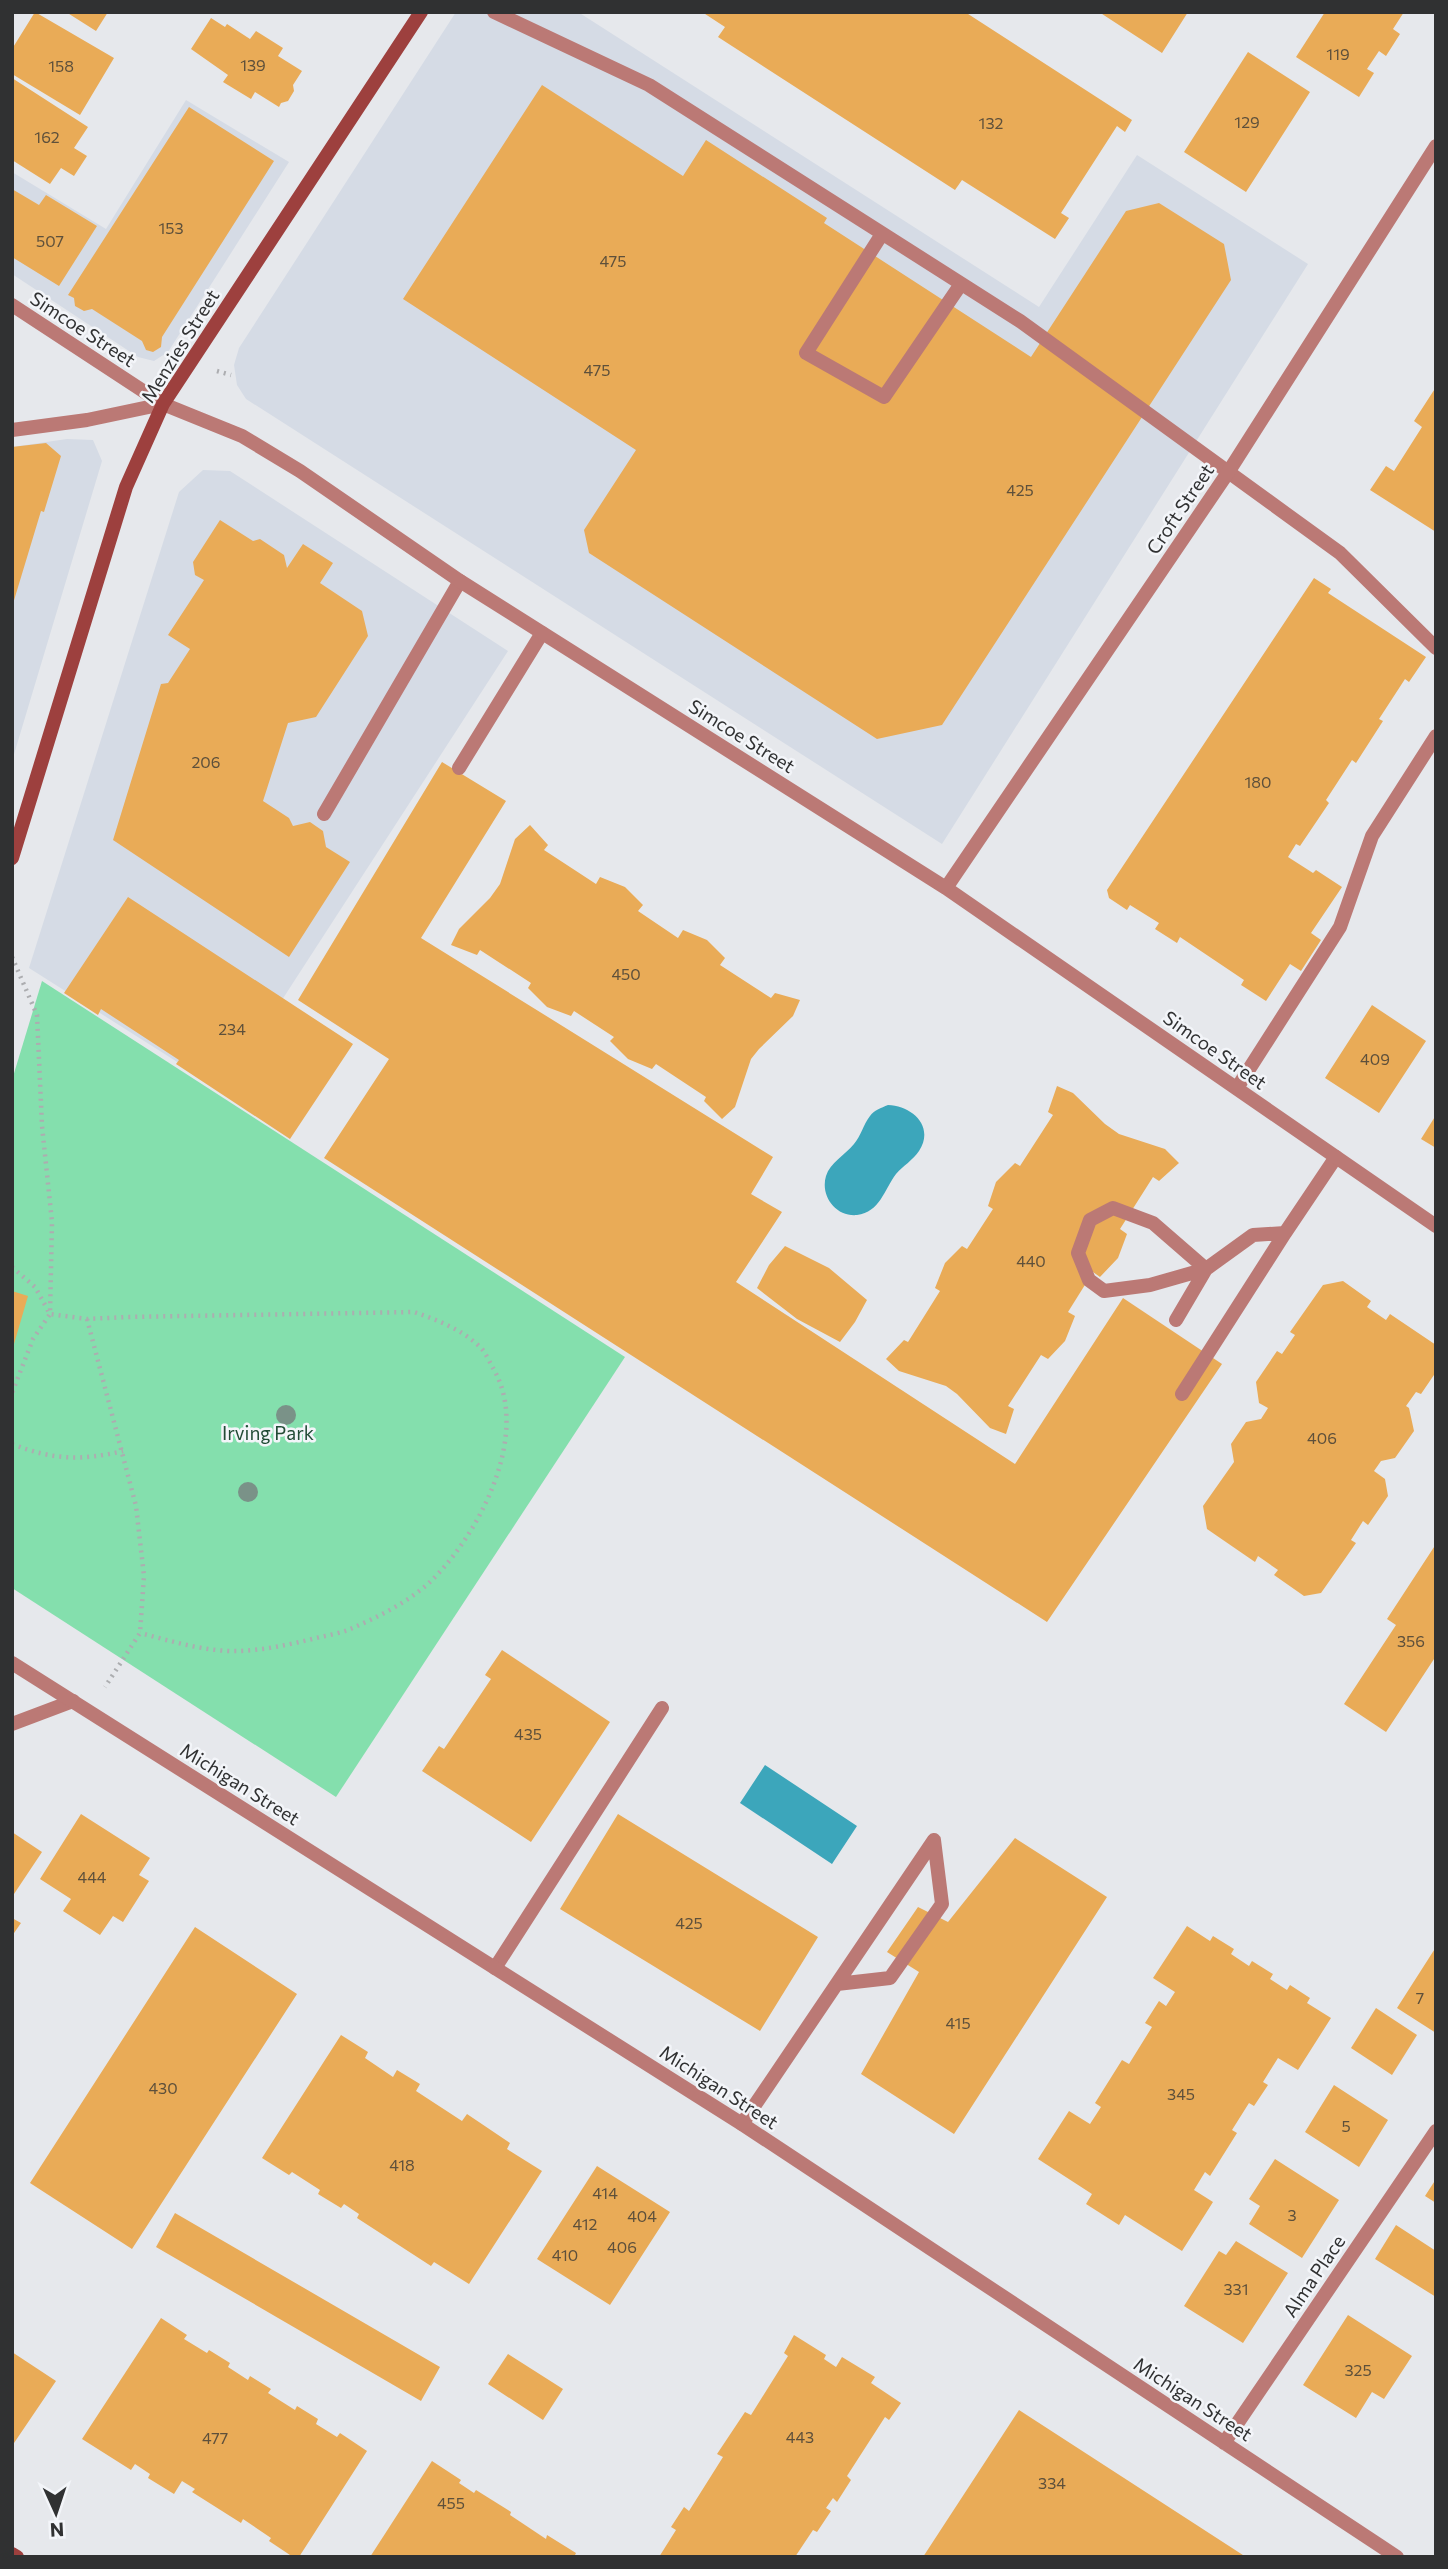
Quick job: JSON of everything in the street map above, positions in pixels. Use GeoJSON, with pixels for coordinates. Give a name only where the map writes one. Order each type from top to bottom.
{"type":"FeatureCollection","features":[{"type":"Feature","properties":{"kind":"street","name":"Menzies Street"},"geometry":{"type":"LineString","coordinates":[[12,858],[126,487],[163,404],[421,12]]}},
{"type":"Feature","properties":{"kind":"street"},"geometry":{"type":"LineString","coordinates":[[494,12],[649,85],[1020,321],[1340,553],[1436,648]]}},
{"type":"Feature","properties":{"kind":"street","name":"Croft Street"},"geometry":{"type":"LineString","coordinates":[[946,888],[1229,471],[1436,146]]}},
{"type":"Feature","properties":{"kind":"street"},"geometry":{"type":"LineString","coordinates":[[882,234],[806,353],[884,397],[961,284]]}},
{"type":"Feature","properties":{"kind":"street","name":"Simcoe Street"},"geometry":{"type":"LineString","coordinates":[[12,305],[163,404],[242,436],[300,471],[460,581],[946,888],[1436,1226]]}},
{"type":"Feature","properties":{"kind":"street"},"geometry":{"type":"LineString","coordinates":[[12,430],[87,420],[163,404]]}},
{"type":"Feature","properties":{"kind":"street"},"geometry":{"type":"LineString","coordinates":[[324,814],[460,581]]}},
{"type":"Feature","properties":{"kind":"street"},"geometry":{"type":"LineString","coordinates":[[459,768],[542,633]]}},
{"type":"Feature","properties":{"kind":"street"},"geometry":{"type":"LineString","coordinates":[[1237,1088],[1340,927],[1372,836],[1436,736]]}},
{"type":"Feature","properties":{"kind":"street"},"geometry":{"type":"LineString","coordinates":[[1182,1394],[1336,1157]]}},
{"type":"Feature","properties":{"kind":"street"},"geometry":{"type":"LineString","coordinates":[[1206,1269],[1153,1223],[1114,1208],[1090,1220],[1078,1253],[1088,1280],[1104,1291],[1150,1286],[1206,1269],[1253,1235],[1285,1233]]}},
{"type":"Feature","properties":{"kind":"street"},"geometry":{"type":"LineString","coordinates":[[1176,1320],[1206,1269]]}},
{"type":"Feature","properties":{"kind":"street","name":"Michigan Street"},"geometry":{"type":"LineString","coordinates":[[12,1663],[742,2124],[1397,2557]]}},
{"type":"Feature","properties":{"kind":"street"},"geometry":{"type":"LineString","coordinates":[[12,1724],[73,1701]]}},
{"type":"Feature","properties":{"kind":"street"},"geometry":{"type":"LineString","coordinates":[[495,1968],[662,1708]]}},
{"type":"Feature","properties":{"kind":"street"},"geometry":{"type":"LineString","coordinates":[[742,2124],[934,1840],[942,1904],[890,1978],[837,1984]]}},
{"type":"Feature","properties":{"kind":"street","name":"Alma Place"},"geometry":{"type":"LineString","coordinates":[[1224,2443],[1436,2131]]}},
{"type":"Feature","properties":{"kind":"path"},"geometry":{"type":"LineString","coordinates":[[12,957],[37,1015],[42,1126],[52,1222],[50,1314],[33,1339],[12,1393]]}},
{"type":"Feature","properties":{"kind":"path"},"geometry":{"type":"LineString","coordinates":[[12,1267],[35,1287],[50,1314]]}},
{"type":"Feature","properties":{"kind":"path"},"geometry":{"type":"LineString","coordinates":[[50,1314],[87,1319],[414,1312],[442,1322],[481,1347],[498,1376],[506,1405],[502,1461],[488,1502],[460,1549],[428,1583],[393,1609],[345,1631],[287,1646],[237,1651],[195,1646],[140,1633]]}},
{"type":"Feature","properties":{"kind":"path"},"geometry":{"type":"LineString","coordinates":[[87,1319],[136,1506],[143,1564],[144,1604],[140,1633],[89,1711]]}},
{"type":"Feature","properties":{"kind":"path"},"geometry":{"type":"LineString","coordinates":[[12,1444],[43,1455],[67,1459],[93,1458],[123,1451]]}},
{"type":"Feature","properties":{"kind":"shaded area"},"geometry":{"type":"Polygon","coordinates":[[[456,12],[578,12],[1039,307],[1137,155],[1308,264],[942,844],[246,399],[237,385],[234,365],[239,348],[456,12]]]}},
{"type":"Feature","properties":{"kind":"shaded area"},"geometry":{"type":"Polygon","coordinates":[[[186,100],[289,162],[168,352],[154,361],[138,357],[12,274],[12,172],[106,229],[186,100]]]}},
{"type":"Feature","properties":{"kind":"shaded area"},"geometry":{"type":"Polygon","coordinates":[[[67,439],[93,440],[102,461],[12,761],[12,447],[67,439]]]}},
{"type":"Feature","properties":{"kind":"shaded area"},"geometry":{"type":"Polygon","coordinates":[[[203,470],[230,471],[508,651],[223,1091],[29,968],[179,492],[203,470]]]}},
{"type":"Feature","properties":{"kind":"green space","name":"Irving Park"},"geometry":{"type":"Polygon","coordinates":[[[42,981],[625,1357],[336,1797],[12,1588],[12,1080],[42,981]]]}},
{"type":"Feature","properties":{"kind":"water"},"geometry":{"type":"Polygon","coordinates":[[[888,1105],[913,1113],[923,1126],[923,1142],[917,1154],[896,1174],[871,1210],[857,1215],[842,1213],[831,1204],[825,1191],[828,1171],[856,1141],[872,1114],[888,1105]]]}},
{"type":"Feature","properties":{"kind":"water"},"geometry":{"type":"Polygon","coordinates":[[[765,1765],[857,1826],[832,1864],[740,1803],[765,1765]]]}},
{"type":"Feature","properties":{"kind":"building"},"geometry":{"type":"Polygon","coordinates":[[[35,12],[114,58],[80,115],[12,74],[12,49],[35,12]]]}},
{"type":"Feature","properties":{"kind":"building"},"geometry":{"type":"Polygon","coordinates":[[[66,12],[108,12],[96,31],[66,12]]]}},
{"type":"Feature","properties":{"kind":"building"},"geometry":{"type":"Polygon","coordinates":[[[702,12],[965,12],[1132,120],[1125,132],[1117,126],[1061,213],[1069,218],[1055,239],[962,180],[955,190],[718,37],[725,27],[702,12]]]}},
{"type":"Feature","properties":{"kind":"building"},"geometry":{"type":"Polygon","coordinates":[[[1099,12],[1188,12],[1162,53],[1099,12]]]}},
{"type":"Feature","properties":{"kind":"building"},"geometry":{"type":"Polygon","coordinates":[[[1325,12],[1404,12],[1393,29],[1400,34],[1386,56],[1379,51],[1367,69],[1374,73],[1359,97],[1296,57],[1325,12]]]}},
{"type":"Feature","properties":{"kind":"building"},"geometry":{"type":"Polygon","coordinates":[[[211,18],[225,27],[227,24],[250,39],[256,31],[283,48],[278,56],[302,71],[293,85],[294,91],[288,101],[281,103],[279,107],[255,92],[251,99],[223,82],[228,75],[191,49],[211,18]]]}},
{"type":"Feature","properties":{"kind":"building"},"geometry":{"type":"Polygon","coordinates":[[[1248,52],[1310,92],[1246,192],[1184,152],[1248,52]]]}},
{"type":"Feature","properties":{"kind":"building"},"geometry":{"type":"Polygon","coordinates":[[[12,78],[88,127],[74,148],[87,156],[74,176],[61,168],[50,184],[12,160],[12,78]]]}},
{"type":"Feature","properties":{"kind":"building"},"geometry":{"type":"Polygon","coordinates":[[[542,85],[683,176],[706,140],[827,218],[824,223],[1031,357],[1126,211],[1159,203],[1224,244],[1231,280],[942,725],[877,739],[589,553],[584,530],[636,450],[403,299],[542,85]]]}},
{"type":"Feature","properties":{"kind":"building"},"geometry":{"type":"Polygon","coordinates":[[[189,107],[274,161],[162,337],[161,347],[153,352],[146,350],[142,341],[92,309],[84,311],[75,306],[74,298],[68,295],[189,107]]]}},
{"type":"Feature","properties":{"kind":"building"},"geometry":{"type":"Polygon","coordinates":[[[12,189],[39,205],[46,195],[97,226],[59,286],[12,257],[12,189]]]}},
{"type":"Feature","properties":{"kind":"building"},"geometry":{"type":"Polygon","coordinates":[[[1436,387],[1436,532],[1370,490],[1386,466],[1394,471],[1422,427],[1414,421],[1436,387]]]}},
{"type":"Feature","properties":{"kind":"building"},"geometry":{"type":"Polygon","coordinates":[[[46,443],[61,456],[12,607],[12,447],[46,443]]]}},
{"type":"Feature","properties":{"kind":"building"},"geometry":{"type":"Polygon","coordinates":[[[220,520],[253,541],[260,539],[284,555],[287,568],[303,544],[333,563],[320,583],[362,611],[368,636],[316,717],[288,723],[263,801],[289,818],[293,826],[310,822],[323,831],[326,847],[350,862],[289,957],[113,840],[161,684],[168,683],[190,649],[168,635],[204,580],[195,575],[193,562],[220,520]]]}},
{"type":"Feature","properties":{"kind":"building"},"geometry":{"type":"Polygon","coordinates":[[[1314,578],[1331,589],[1328,593],[1426,657],[1409,682],[1405,679],[1379,719],[1383,721],[1356,763],[1352,760],[1326,800],[1329,803],[1300,846],[1296,844],[1288,857],[1313,873],[1316,870],[1342,887],[1311,933],[1321,940],[1301,971],[1290,964],[1266,1001],[1241,985],[1244,980],[1180,937],[1177,943],[1155,929],[1159,923],[1130,905],[1127,910],[1109,898],[1107,890],[1314,578]]]}},
{"type":"Feature","properties":{"kind":"building"},"geometry":{"type":"Polygon","coordinates":[[[442,762],[506,801],[421,938],[773,1157],[751,1194],[782,1212],[736,1282],[1015,1464],[1123,1298],[1222,1364],[1047,1622],[324,1158],[389,1059],[298,1000],[442,762]]]}},
{"type":"Feature","properties":{"kind":"building"},"geometry":{"type":"Polygon","coordinates":[[[530,825],[548,845],[544,850],[596,884],[600,877],[625,887],[643,905],[638,911],[678,938],[683,930],[707,940],[725,958],[720,965],[771,998],[775,993],[800,1000],[793,1016],[751,1059],[735,1107],[722,1119],[704,1101],[706,1097],[656,1064],[652,1069],[628,1059],[610,1041],[614,1037],[574,1011],[571,1016],[547,1007],[528,988],[531,983],[480,950],[477,955],[451,945],[459,929],[500,884],[515,839],[530,825]]]}},
{"type":"Feature","properties":{"kind":"building"},"geometry":{"type":"Polygon","coordinates":[[[128,897],[353,1044],[290,1139],[176,1064],[179,1060],[101,1009],[98,1015],[64,993],[128,897]]]}},
{"type":"Feature","properties":{"kind":"building"},"geometry":{"type":"Polygon","coordinates":[[[1372,1005],[1426,1041],[1379,1113],[1325,1078],[1372,1005]]]}},
{"type":"Feature","properties":{"kind":"building"},"geometry":{"type":"Polygon","coordinates":[[[1057,1086],[1073,1093],[1119,1134],[1165,1149],[1179,1163],[1159,1181],[1153,1177],[1120,1229],[1127,1234],[1118,1258],[1100,1277],[1093,1272],[1068,1312],[1075,1316],[1065,1341],[1048,1359],[1041,1355],[1008,1406],[1014,1409],[1006,1434],[990,1428],[946,1386],[899,1371],[886,1359],[904,1340],[908,1342],[940,1291],[935,1288],[945,1263],[962,1246],[967,1249],[993,1209],[988,1206],[996,1182],[1015,1163],[1020,1166],[1053,1115],[1048,1112],[1057,1086]]]}},
{"type":"Feature","properties":{"kind":"building"},"geometry":{"type":"Polygon","coordinates":[[[1436,1115],[1436,1148],[1421,1139],[1436,1115]]]}},
{"type":"Feature","properties":{"kind":"building"},"geometry":{"type":"Polygon","coordinates":[[[785,1246],[829,1268],[867,1300],[840,1342],[797,1319],[757,1288],[769,1265],[785,1246]]]}},
{"type":"Feature","properties":{"kind":"building"},"geometry":{"type":"Polygon","coordinates":[[[1343,1281],[1371,1301],[1367,1307],[1386,1320],[1390,1314],[1436,1345],[1436,1372],[1421,1394],[1416,1392],[1406,1406],[1409,1408],[1414,1431],[1395,1458],[1381,1461],[1374,1471],[1385,1479],[1388,1496],[1368,1525],[1363,1521],[1351,1540],[1356,1543],[1321,1593],[1304,1596],[1274,1575],[1278,1570],[1258,1556],[1255,1562],[1207,1529],[1203,1506],[1234,1462],[1231,1444],[1246,1422],[1261,1419],[1268,1408],[1259,1403],[1256,1382],[1277,1351],[1282,1354],[1295,1335],[1290,1332],[1323,1285],[1343,1281]]]}},
{"type":"Feature","properties":{"kind":"building"},"geometry":{"type":"Polygon","coordinates":[[[12,1291],[28,1296],[14,1344],[12,1344],[12,1291]]]}},
{"type":"Feature","properties":{"kind":"building"},"geometry":{"type":"Polygon","coordinates":[[[1436,1544],[1436,1656],[1386,1732],[1344,1704],[1396,1625],[1387,1619],[1436,1544]]]}},
{"type":"Feature","properties":{"kind":"building"},"geometry":{"type":"Polygon","coordinates":[[[502,1650],[610,1722],[531,1842],[422,1771],[439,1746],[444,1749],[491,1679],[485,1675],[502,1650]]]}},
{"type":"Feature","properties":{"kind":"building"},"geometry":{"type":"Polygon","coordinates":[[[81,1814],[150,1858],[139,1875],[149,1881],[123,1922],[113,1916],[100,1935],[63,1911],[71,1899],[40,1879],[81,1814]]]}},
{"type":"Feature","properties":{"kind":"building"},"geometry":{"type":"Polygon","coordinates":[[[618,1814],[818,1937],[760,2031],[560,1909],[618,1814]]]}},
{"type":"Feature","properties":{"kind":"building"},"geometry":{"type":"Polygon","coordinates":[[[12,1832],[42,1852],[12,1897],[12,1832]]]}},
{"type":"Feature","properties":{"kind":"building"},"geometry":{"type":"Polygon","coordinates":[[[1015,1838],[1107,1897],[954,2134],[861,2074],[919,1972],[887,1952],[918,1907],[948,1922],[1015,1838]]]}},
{"type":"Feature","properties":{"kind":"building"},"geometry":{"type":"Polygon","coordinates":[[[12,1918],[21,1923],[12,1936],[12,1918]]]}},
{"type":"Feature","properties":{"kind":"building"},"geometry":{"type":"Polygon","coordinates":[[[1187,1926],[1210,1941],[1213,1936],[1234,1949],[1231,1954],[1249,1966],[1252,1961],[1273,1974],[1270,1979],[1287,1990],[1290,1985],[1310,1998],[1307,2003],[1331,2018],[1298,2070],[1278,2058],[1263,2082],[1268,2085],[1254,2106],[1249,2103],[1232,2130],[1237,2133],[1210,2176],[1205,2172],[1194,2190],[1213,2202],[1182,2251],[1125,2215],[1119,2225],[1086,2204],[1092,2194],[1038,2159],[1069,2111],[1090,2124],[1101,2107],[1095,2103],[1122,2060],[1129,2064],[1152,2027],[1145,2023],[1159,2001],[1166,2006],[1175,1992],[1153,1978],[1187,1926]]]}},
{"type":"Feature","properties":{"kind":"building"},"geometry":{"type":"Polygon","coordinates":[[[195,1927],[297,1994],[132,2249],[30,2183],[195,1927]]]}},
{"type":"Feature","properties":{"kind":"building"},"geometry":{"type":"Polygon","coordinates":[[[1436,1947],[1436,2033],[1397,2008],[1436,1947]]]}},
{"type":"Feature","properties":{"kind":"building"},"geometry":{"type":"Polygon","coordinates":[[[1376,2008],[1417,2035],[1392,2075],[1351,2048],[1376,2008]]]}},
{"type":"Feature","properties":{"kind":"building"},"geometry":{"type":"Polygon","coordinates":[[[341,2035],[368,2052],[365,2058],[393,2077],[397,2070],[420,2084],[416,2091],[462,2121],[467,2114],[510,2143],[507,2149],[542,2171],[469,2284],[434,2262],[431,2266],[357,2218],[359,2214],[344,2204],[341,2208],[318,2194],[320,2190],[292,2172],[289,2175],[262,2158],[341,2035]]]}},
{"type":"Feature","properties":{"kind":"building"},"geometry":{"type":"Polygon","coordinates":[[[1334,2085],[1388,2120],[1359,2167],[1305,2132],[1334,2085]]]}},
{"type":"Feature","properties":{"kind":"building"},"geometry":{"type":"Polygon","coordinates":[[[1275,2159],[1339,2200],[1302,2258],[1249,2224],[1260,2206],[1249,2199],[1275,2159]]]}},
{"type":"Feature","properties":{"kind":"building"},"geometry":{"type":"Polygon","coordinates":[[[597,2166],[670,2212],[610,2305],[537,2259],[597,2166]]]}},
{"type":"Feature","properties":{"kind":"building"},"geometry":{"type":"Polygon","coordinates":[[[1436,2179],[1436,2203],[1425,2196],[1436,2179]]]}},
{"type":"Feature","properties":{"kind":"building"},"geometry":{"type":"Polygon","coordinates":[[[175,2213],[440,2367],[421,2401],[156,2247],[175,2213]]]}},
{"type":"Feature","properties":{"kind":"building"},"geometry":{"type":"Polygon","coordinates":[[[1396,2225],[1436,2251],[1436,2297],[1375,2259],[1396,2225]]]}},
{"type":"Feature","properties":{"kind":"building"},"geometry":{"type":"Polygon","coordinates":[[[1236,2241],[1288,2273],[1243,2343],[1184,2306],[1219,2251],[1226,2255],[1236,2241]]]}},
{"type":"Feature","properties":{"kind":"building"},"geometry":{"type":"Polygon","coordinates":[[[1348,2315],[1412,2356],[1384,2399],[1372,2392],[1356,2418],[1303,2385],[1348,2315]]]}},
{"type":"Feature","properties":{"kind":"building"},"geometry":{"type":"Polygon","coordinates":[[[161,2318],[187,2335],[184,2339],[230,2363],[228,2367],[248,2380],[250,2376],[271,2389],[268,2393],[295,2410],[297,2406],[318,2419],[316,2424],[337,2437],[340,2433],[367,2451],[299,2557],[293,2557],[269,2541],[271,2538],[243,2519],[241,2523],[192,2492],[195,2489],[182,2481],[174,2494],[148,2478],[150,2474],[135,2464],[131,2470],[82,2439],[161,2318]]]}},
{"type":"Feature","properties":{"kind":"building"},"geometry":{"type":"Polygon","coordinates":[[[794,2335],[826,2355],[824,2359],[836,2367],[842,2357],[875,2377],[871,2383],[901,2403],[889,2420],[885,2417],[847,2476],[851,2480],[837,2502],[833,2498],[826,2508],[831,2511],[817,2532],[813,2530],[795,2557],[659,2557],[676,2530],[671,2527],[684,2507],[689,2511],[723,2457],[717,2454],[745,2412],[751,2415],[788,2356],[784,2353],[794,2335]]]}},
{"type":"Feature","properties":{"kind":"building"},"geometry":{"type":"Polygon","coordinates":[[[12,2352],[56,2381],[12,2446],[12,2352]]]}},
{"type":"Feature","properties":{"kind":"building"},"geometry":{"type":"Polygon","coordinates":[[[508,2354],[563,2389],[543,2420],[488,2384],[508,2354]]]}},
{"type":"Feature","properties":{"kind":"building"},"geometry":{"type":"Polygon","coordinates":[[[1019,2410],[1246,2557],[923,2557],[1019,2410]]]}},
{"type":"Feature","properties":{"kind":"building"},"geometry":{"type":"Polygon","coordinates":[[[432,2461],[461,2480],[459,2483],[474,2493],[476,2490],[511,2512],[510,2515],[546,2539],[547,2535],[576,2553],[574,2557],[370,2557],[432,2461]]]}}]}
